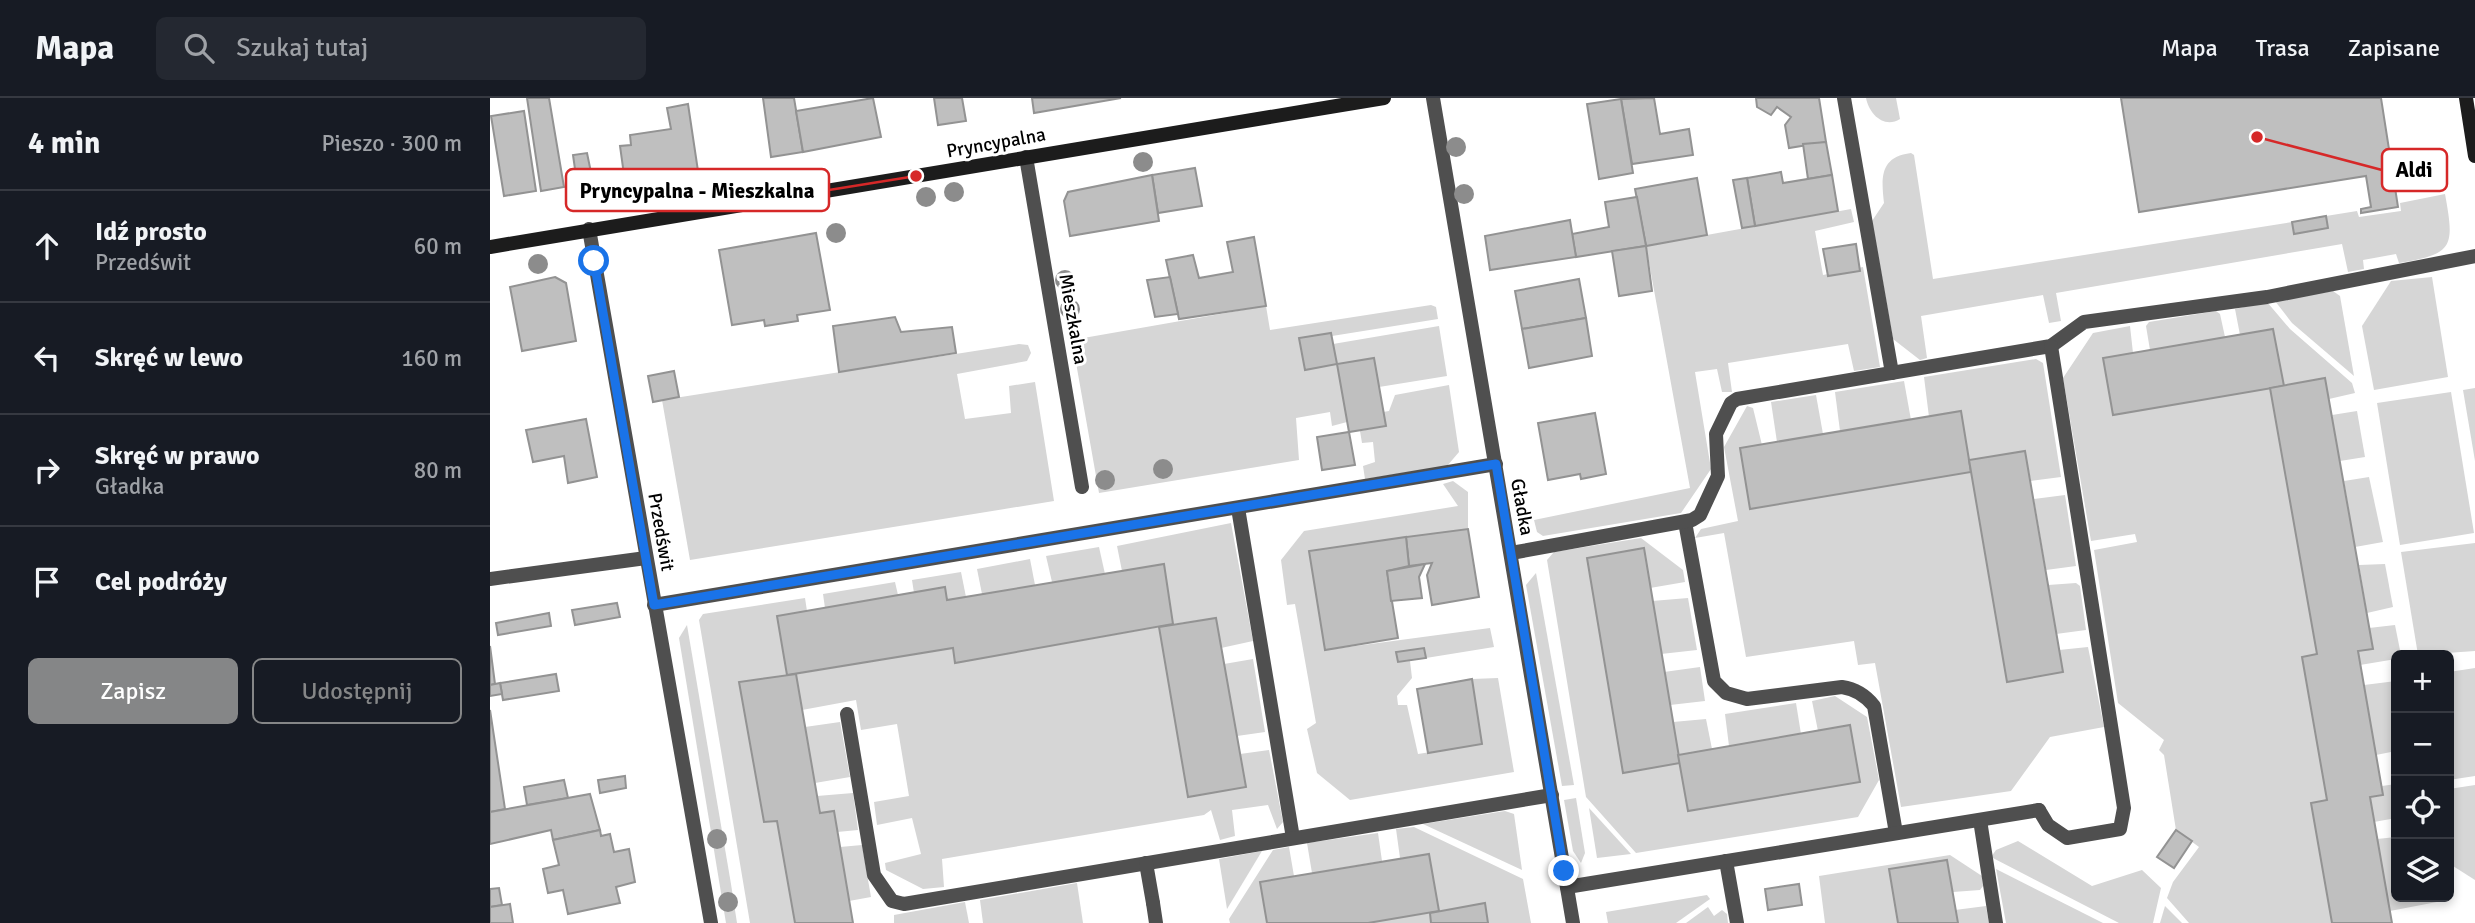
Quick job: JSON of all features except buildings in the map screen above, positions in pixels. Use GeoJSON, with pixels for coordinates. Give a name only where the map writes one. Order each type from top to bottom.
{"type":"FeatureCollection","features":[{"type":"Feature","properties":{"kind":"street","name":"Pryncypalna"},"geometry":{"type":"LineString","coordinates":[[490,247],[1384,98]]}},
{"type":"Feature","properties":{"kind":"street","name":"Gładka"},"geometry":{"type":"LineString","coordinates":[[1433,98],[1573,923]]}},
{"type":"Feature","properties":{"kind":"street"},"geometry":{"type":"LineString","coordinates":[[1844,98],[1892,373]]}},
{"type":"Feature","properties":{"kind":"street"},"geometry":{"type":"LineString","coordinates":[[2466,98],[2475,156]]}},
{"type":"Feature","properties":{"kind":"street","name":"Mieszkalna"},"geometry":{"type":"LineString","coordinates":[[1026,157],[1082,487]]}},
{"type":"Feature","properties":{"kind":"street","name":"Przedświt"},"geometry":{"type":"LineString","coordinates":[[589,229],[711,923]]}},
{"type":"Feature","properties":{"kind":"street"},"geometry":{"type":"LineString","coordinates":[[1511,553],[1685,523],[1700,515],[1718,476],[1716,434],[1731,402],[2051,346],[2084,322],[2267,297],[2475,256]]}},
{"type":"Feature","properties":{"kind":"street"},"geometry":{"type":"LineString","coordinates":[[1567,887],[2039,810],[2048,825],[2067,838],[2120,829],[2124,808],[2051,346]]}},
{"type":"Feature","properties":{"kind":"street"},"geometry":{"type":"LineString","coordinates":[[654,605],[1496,464]]}},
{"type":"Feature","properties":{"kind":"street"},"geometry":{"type":"LineString","coordinates":[[1238,508],[1293,838]]}},
{"type":"Feature","properties":{"kind":"street"},"geometry":{"type":"LineString","coordinates":[[1685,523],[1714,681],[1726,692],[1756,699],[1842,687],[1852,688],[1874,706],[1896,834]]}},
{"type":"Feature","properties":{"kind":"street"},"geometry":{"type":"LineString","coordinates":[[490,579],[646,558]]}},
{"type":"Feature","properties":{"kind":"street"},"geometry":{"type":"LineString","coordinates":[[847,714],[874,875],[892,901],[918,903],[1552,795]]}},
{"type":"Feature","properties":{"kind":"street"},"geometry":{"type":"LineString","coordinates":[[1980,820],[1996,923]]}},
{"type":"Feature","properties":{"kind":"street"},"geometry":{"type":"LineString","coordinates":[[1726,861],[1737,923]]}},
{"type":"Feature","properties":{"kind":"street"},"geometry":{"type":"LineString","coordinates":[[1146,863],[1156,923]]}},
{"type":"Feature","properties":{"kind":"shaded area"},"geometry":{"type":"Polygon","coordinates":[[[1866,98],[1896,98],[1900,119],[1888,122],[1878,118],[1870,109],[1866,98]]]}},
{"type":"Feature","properties":{"kind":"shaded area"},"geometry":{"type":"Polygon","coordinates":[[[1901,155],[1914,155],[1933,279],[2292,222],[2295,234],[2327,228],[2326,216],[2357,211],[2359,217],[2401,211],[2400,203],[2445,194],[2449,237],[2440,251],[2430,256],[2399,263],[2396,254],[2363,260],[2364,269],[2348,272],[2342,244],[2056,293],[2061,321],[2049,323],[2043,295],[1921,316],[1927,358],[1920,360],[1893,339],[1872,221],[1884,203],[1883,177],[1888,164],[1901,155]]]}},
{"type":"Feature","properties":{"kind":"shaded area"},"geometry":{"type":"Polygon","coordinates":[[[1851,209],[1854,222],[1815,231],[1823,275],[1863,267],[1880,367],[1854,371],[1848,344],[1728,363],[1732,392],[1722,392],[1717,369],[1695,372],[1711,469],[1681,513],[1543,536],[1537,532],[1534,520],[1690,488],[1646,246],[1851,209]]]}},
{"type":"Feature","properties":{"kind":"shaded area"},"geometry":{"type":"Polygon","coordinates":[[[2432,277],[2448,377],[2374,390],[2362,326],[2391,281],[2432,277]]]}},
{"type":"Feature","properties":{"kind":"shaded area"},"geometry":{"type":"Polygon","coordinates":[[[2333,291],[2340,296],[2354,376],[2292,323],[2275,301],[2333,291]]]}},
{"type":"Feature","properties":{"kind":"shaded area"},"geometry":{"type":"Polygon","coordinates":[[[2267,302],[2290,329],[2352,383],[2355,393],[2329,399],[2325,378],[2284,386],[2273,329],[2240,335],[2235,309],[2267,302]]]}},
{"type":"Feature","properties":{"kind":"shaded area"},"geometry":{"type":"Polygon","coordinates":[[[1431,305],[1436,307],[1438,319],[1332,336],[1331,333],[1300,338],[1305,369],[1336,364],[1333,344],[1439,326],[1447,376],[1379,387],[1374,358],[1337,364],[1347,422],[1332,426],[1330,412],[1296,418],[1299,460],[1099,493],[1072,340],[1266,306],[1270,330],[1431,305]]]}},
{"type":"Feature","properties":{"kind":"shaded area"},"geometry":{"type":"Polygon","coordinates":[[[2216,311],[2220,314],[2225,337],[2150,350],[2146,326],[2149,322],[2216,311]]]}},
{"type":"Feature","properties":{"kind":"shaded area"},"geometry":{"type":"Polygon","coordinates":[[[2130,326],[2133,353],[2103,359],[2113,415],[2270,388],[2317,654],[2302,657],[2327,800],[2311,804],[2332,923],[2189,923],[2167,898],[2173,882],[2199,847],[2176,830],[2164,755],[2159,750],[2164,740],[2118,703],[2094,550],[2137,542],[2135,534],[2091,541],[2063,378],[2093,333],[2130,326]]]}},
{"type":"Feature","properties":{"kind":"shaded area"},"geometry":{"type":"Polygon","coordinates":[[[1019,344],[1028,345],[1031,353],[1027,361],[957,374],[965,419],[1011,413],[1009,386],[1035,382],[1054,501],[690,560],[662,400],[1019,344]]]}},
{"type":"Feature","properties":{"kind":"shaded area"},"geometry":{"type":"Polygon","coordinates":[[[2036,359],[2043,363],[2061,477],[2031,481],[2025,451],[1969,460],[1961,412],[1929,417],[1924,377],[2036,359]]]}},
{"type":"Feature","properties":{"kind":"shaded area"},"geometry":{"type":"Polygon","coordinates":[[[1904,381],[1911,420],[1840,431],[1835,392],[1904,381]]]}},
{"type":"Feature","properties":{"kind":"shaded area"},"geometry":{"type":"Polygon","coordinates":[[[1449,385],[1459,452],[1447,466],[1365,479],[1363,466],[1375,462],[1373,442],[1362,443],[1360,431],[1386,426],[1383,412],[1389,411],[1395,395],[1449,385]]]}},
{"type":"Feature","properties":{"kind":"shaded area"},"geometry":{"type":"Polygon","coordinates":[[[2475,388],[2475,461],[2463,390],[2475,388]]]}},
{"type":"Feature","properties":{"kind":"shaded area"},"geometry":{"type":"Polygon","coordinates":[[[2451,392],[2474,533],[2400,545],[2377,403],[2451,392]]]}},
{"type":"Feature","properties":{"kind":"shaded area"},"geometry":{"type":"Polygon","coordinates":[[[1816,395],[1823,434],[1777,442],[1771,402],[1816,395]]]}},
{"type":"Feature","properties":{"kind":"shaded area"},"geometry":{"type":"Polygon","coordinates":[[[1747,406],[1753,408],[1762,445],[1740,449],[1750,509],[1971,472],[2007,681],[2059,650],[2088,647],[2104,727],[2050,737],[2011,791],[1901,807],[1875,663],[1858,665],[1854,641],[1746,657],[1724,533],[1695,538],[1701,529],[1738,521],[1724,447],[1747,406]]]}},
{"type":"Feature","properties":{"kind":"shaded area"},"geometry":{"type":"Polygon","coordinates":[[[2357,411],[2365,457],[2340,461],[2332,415],[2357,411]]]}},
{"type":"Feature","properties":{"kind":"shaded area"},"geometry":{"type":"Polygon","coordinates":[[[2369,477],[2383,542],[2355,547],[2344,481],[2369,477]]]}},
{"type":"Feature","properties":{"kind":"shaded area"},"geometry":{"type":"Polygon","coordinates":[[[1453,481],[1468,492],[1468,529],[1309,551],[1326,650],[1490,628],[1494,647],[1426,658],[1424,649],[1396,652],[1398,662],[1410,661],[1412,678],[1397,696],[1398,705],[1407,705],[1418,754],[1482,744],[1472,679],[1498,678],[1514,772],[1350,800],[1317,773],[1307,729],[1316,723],[1295,604],[1287,605],[1281,560],[1304,531],[1458,506],[1443,484],[1453,481]]]}},
{"type":"Feature","properties":{"kind":"shaded area"},"geometry":{"type":"Polygon","coordinates":[[[2065,495],[2076,566],[2046,570],[2034,499],[2065,495]]]}},
{"type":"Feature","properties":{"kind":"shaded area"},"geometry":{"type":"Polygon","coordinates":[[[1231,523],[1253,641],[1221,648],[1215,618],[1173,624],[1164,564],[1122,571],[1117,546],[1231,523]]]}},
{"type":"Feature","properties":{"kind":"shaded area"},"geometry":{"type":"Polygon","coordinates":[[[1641,538],[1683,570],[1685,582],[1650,588],[1643,549],[1587,559],[1623,773],[1680,763],[1688,811],[1860,782],[1850,726],[1818,731],[1812,701],[1835,696],[1867,717],[1879,780],[1858,817],[1636,853],[1586,797],[1547,560],[1554,552],[1641,538]]]}},
{"type":"Feature","properties":{"kind":"shaded area"},"geometry":{"type":"Polygon","coordinates":[[[2475,543],[2475,651],[2417,650],[2401,552],[2475,543]]]}},
{"type":"Feature","properties":{"kind":"shaded area"},"geometry":{"type":"Polygon","coordinates":[[[1099,547],[1105,574],[1052,582],[1046,556],[1099,547]]]}},
{"type":"Feature","properties":{"kind":"shaded area"},"geometry":{"type":"Polygon","coordinates":[[[1030,559],[1035,585],[982,594],[977,569],[1030,559]]]}},
{"type":"Feature","properties":{"kind":"shaded area"},"geometry":{"type":"Polygon","coordinates":[[[2385,564],[2393,607],[2367,613],[2359,565],[2385,564]]]}},
{"type":"Feature","properties":{"kind":"shaded area"},"geometry":{"type":"Polygon","coordinates":[[[961,572],[966,597],[947,600],[914,593],[912,580],[961,572]]]}},
{"type":"Feature","properties":{"kind":"shaded area"},"geometry":{"type":"Polygon","coordinates":[[[1536,573],[1574,785],[1562,786],[1526,585],[1536,573]]]}},
{"type":"Feature","properties":{"kind":"shaded area"},"geometry":{"type":"Polygon","coordinates":[[[895,582],[898,595],[825,608],[823,594],[895,582]]]}},
{"type":"Feature","properties":{"kind":"shaded area"},"geometry":{"type":"Polygon","coordinates":[[[2076,583],[2080,586],[2086,630],[2056,634],[2048,585],[2076,583]]]}},
{"type":"Feature","properties":{"kind":"shaded area"},"geometry":{"type":"Polygon","coordinates":[[[805,598],[807,611],[777,616],[787,675],[739,682],[764,822],[777,821],[795,923],[750,923],[699,620],[703,614],[805,598]]]}},
{"type":"Feature","properties":{"kind":"shaded area"},"geometry":{"type":"Polygon","coordinates":[[[1688,598],[1697,650],[1661,654],[1652,601],[1688,598]]]}},
{"type":"Feature","properties":{"kind":"shaded area"},"geometry":{"type":"Polygon","coordinates":[[[687,625],[737,923],[726,923],[679,638],[687,625]]]}},
{"type":"Feature","properties":{"kind":"shaded area"},"geometry":{"type":"Polygon","coordinates":[[[2395,625],[2400,650],[2391,650],[2391,660],[2360,665],[2358,651],[2373,649],[2369,628],[2395,625]]]}},
{"type":"Feature","properties":{"kind":"shaded area"},"geometry":{"type":"Polygon","coordinates":[[[1159,627],[1188,797],[1245,787],[1240,754],[1269,750],[1283,822],[1277,829],[1268,805],[1232,810],[1235,836],[1220,840],[1211,810],[1204,815],[942,859],[944,887],[923,889],[886,870],[885,863],[921,854],[912,818],[877,825],[874,802],[909,796],[897,724],[861,730],[856,700],[802,710],[796,674],[953,648],[956,663],[1159,627]]]}},
{"type":"Feature","properties":{"kind":"shaded area"},"geometry":{"type":"Polygon","coordinates":[[[1253,659],[1265,732],[1237,736],[1224,664],[1253,659]]]}},
{"type":"Feature","properties":{"kind":"shaded area"},"geometry":{"type":"Polygon","coordinates":[[[1700,667],[1705,701],[1670,705],[1664,672],[1700,667]]]}},
{"type":"Feature","properties":{"kind":"shaded area"},"geometry":{"type":"Polygon","coordinates":[[[2475,668],[2475,776],[2454,779],[2454,713],[2454,671],[2475,668]]]}},
{"type":"Feature","properties":{"kind":"shaded area"},"geometry":{"type":"Polygon","coordinates":[[[2391,682],[2391,752],[2376,755],[2364,685],[2391,682]]]}},
{"type":"Feature","properties":{"kind":"shaded area"},"geometry":{"type":"Polygon","coordinates":[[[1796,703],[1801,734],[1729,746],[1725,714],[1796,703]]]}},
{"type":"Feature","properties":{"kind":"shaded area"},"geometry":{"type":"Polygon","coordinates":[[[1706,719],[1712,749],[1678,755],[1673,722],[1706,719]]]}},
{"type":"Feature","properties":{"kind":"shaded area"},"geometry":{"type":"Polygon","coordinates":[[[840,722],[850,777],[815,783],[805,727],[840,722]]]}},
{"type":"Feature","properties":{"kind":"shaded area"},"geometry":{"type":"Polygon","coordinates":[[[2391,785],[2391,819],[2374,822],[2370,797],[2382,795],[2382,786],[2391,785]]]}},
{"type":"Feature","properties":{"kind":"shaded area"},"geometry":{"type":"Polygon","coordinates":[[[2475,785],[2475,880],[2454,867],[2454,788],[2475,785]]]}},
{"type":"Feature","properties":{"kind":"shaded area"},"geometry":{"type":"Polygon","coordinates":[[[853,793],[858,830],[837,832],[820,813],[817,796],[853,793]]]}},
{"type":"Feature","properties":{"kind":"shaded area"},"geometry":{"type":"Polygon","coordinates":[[[1576,798],[1585,853],[1581,863],[1573,851],[1564,800],[1576,798]]]}},
{"type":"Feature","properties":{"kind":"shaded area"},"geometry":{"type":"Polygon","coordinates":[[[1589,808],[1631,854],[1597,858],[1589,808]]]}},
{"type":"Feature","properties":{"kind":"shaded area"},"geometry":{"type":"Polygon","coordinates":[[[1505,811],[1514,814],[1522,870],[1423,824],[1505,811]]]}},
{"type":"Feature","properties":{"kind":"shaded area"},"geometry":{"type":"Polygon","coordinates":[[[1414,827],[1523,879],[1531,923],[1488,923],[1484,903],[1439,911],[1429,854],[1400,858],[1396,829],[1414,827]]]}},
{"type":"Feature","properties":{"kind":"shaded area"},"geometry":{"type":"Polygon","coordinates":[[[1378,833],[1382,861],[1312,873],[1307,843],[1378,833]]]}},
{"type":"Feature","properties":{"kind":"shaded area"},"geometry":{"type":"Polygon","coordinates":[[[2391,838],[2391,902],[2437,902],[2390,911],[2377,839],[2391,838]]]}},
{"type":"Feature","properties":{"kind":"shaded area"},"geometry":{"type":"Polygon","coordinates":[[[2018,841],[2092,886],[2142,870],[2161,888],[2153,923],[2119,923],[1991,857],[1996,850],[2018,841]]]}},
{"type":"Feature","properties":{"kind":"shaded area"},"geometry":{"type":"Polygon","coordinates":[[[862,845],[871,897],[849,901],[840,847],[862,845]]]}},
{"type":"Feature","properties":{"kind":"shaded area"},"geometry":{"type":"Polygon","coordinates":[[[1289,847],[1294,876],[1260,882],[1267,923],[1230,923],[1229,919],[1273,850],[1289,847]]]}},
{"type":"Feature","properties":{"kind":"shaded area"},"geometry":{"type":"Polygon","coordinates":[[[1262,851],[1227,909],[1219,859],[1262,851]]]}},
{"type":"Feature","properties":{"kind":"shaded area"},"geometry":{"type":"Polygon","coordinates":[[[1950,855],[1982,876],[1983,886],[1980,890],[1953,892],[1947,860],[1889,869],[1898,923],[1825,923],[1819,876],[1950,855]]]}},
{"type":"Feature","properties":{"kind":"shaded area"},"geometry":{"type":"Polygon","coordinates":[[[1996,869],[2103,923],[2006,923],[1996,869]]]}},
{"type":"Feature","properties":{"kind":"shaded area"},"geometry":{"type":"Polygon","coordinates":[[[1077,883],[1083,923],[983,923],[980,900],[1077,883]]]}},
{"type":"Feature","properties":{"kind":"shaded area"},"geometry":{"type":"Polygon","coordinates":[[[1707,895],[1710,899],[1676,923],[1608,923],[1606,912],[1707,895]]]}},
{"type":"Feature","properties":{"kind":"shaded area"},"geometry":{"type":"Polygon","coordinates":[[[965,902],[969,923],[894,923],[894,915],[965,902]]]}},
{"type":"Feature","properties":{"kind":"shaded area"},"geometry":{"type":"Polygon","coordinates":[[[1986,906],[1989,923],[1958,923],[1955,910],[1986,906]]]}},
{"type":"Feature","properties":{"kind":"shaded area"},"geometry":{"type":"Polygon","coordinates":[[[2165,906],[2182,923],[2160,923],[2165,906]]]}},
{"type":"Feature","properties":{"kind":"shaded area"},"geometry":{"type":"Polygon","coordinates":[[[1708,907],[1714,916],[1722,910],[1727,914],[1728,923],[1686,923],[1708,907]]]}},
{"type":"Feature","properties":{"kind":"shaded area"},"geometry":{"type":"Polygon","coordinates":[[[1430,913],[1431,923],[1368,923],[1430,913]]]}},
{"type":"Feature","properties":{"kind":"place","name":"Aldi"},"geometry":{"type":"Point","coordinates":[2257,137]}},
{"type":"Feature","properties":{"kind":"place","name":"Pryncypalna - Mieszkalna"},"geometry":{"type":"Point","coordinates":[916,176]}},
{"type":"Feature","properties":{"kind":"route"},"geometry":{"type":"LineString","coordinates":[[594,261],[654,605],[1496,464],[1564,871]]}}]}
